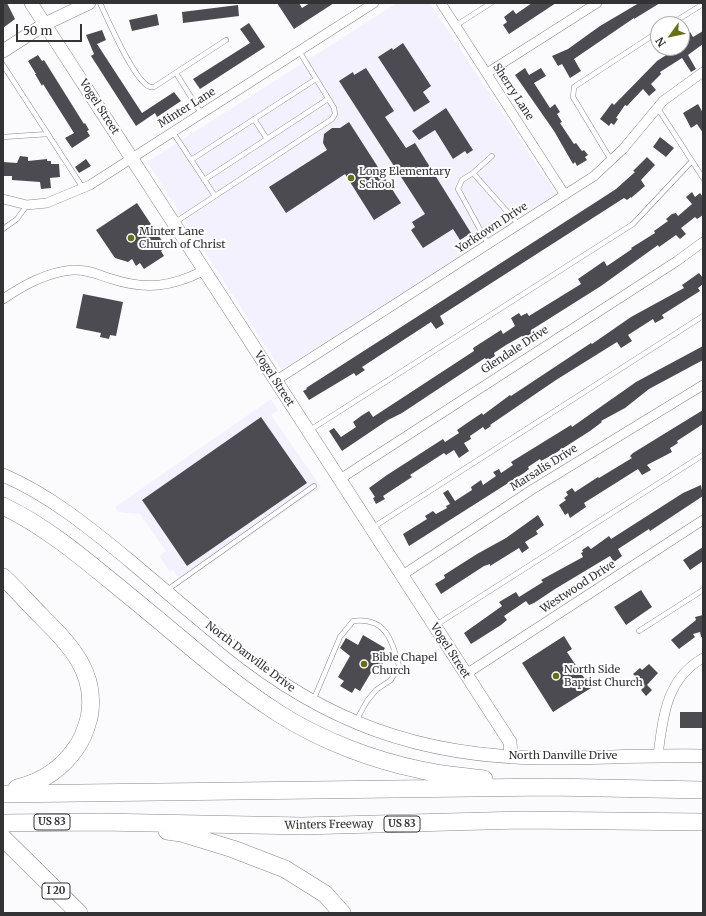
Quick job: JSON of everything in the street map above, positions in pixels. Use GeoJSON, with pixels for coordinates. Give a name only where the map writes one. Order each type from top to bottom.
{"type":"FeatureCollection","features":[{"type":"Feature","properties":{"kind":"highway"},"geometry":{"type":"LineString","coordinates":[[3,506],[21,515],[77,554],[236,683],[279,714],[319,735],[368,755],[421,770],[550,787]]}},
{"type":"Feature","properties":{"kind":"highway"},"geometry":{"type":"LineString","coordinates":[[3,576],[72,649],[86,674],[91,699],[87,726],[81,741],[66,761],[56,770],[36,783],[3,793]]}},
{"type":"Feature","properties":{"kind":"highway"},"geometry":{"type":"LineString","coordinates":[[3,793],[550,787],[703,790]]}},
{"type":"Feature","properties":{"kind":"highway","name":"Winters Freeway"},"geometry":{"type":"LineString","coordinates":[[3,823],[101,822],[302,826],[522,820],[703,822]]}},
{"type":"Feature","properties":{"kind":"highway"},"geometry":{"type":"LineString","coordinates":[[101,822],[181,833],[233,848],[285,869],[325,894],[342,913]]}},
{"type":"Feature","properties":{"kind":"highway","name":"I 20"},"geometry":{"type":"LineString","coordinates":[[3,838],[80,913]]}},
{"type":"Feature","properties":{"kind":"street","name":"Vogel Street"},"geometry":{"type":"LineString","coordinates":[[31,3],[203,271],[510,742],[511,757]]}},
{"type":"Feature","properties":{"kind":"street"},"geometry":{"type":"LineString","coordinates":[[3,51],[45,24],[89,3]]}},
{"type":"Feature","properties":{"kind":"street","name":"Minter Lane"},"geometry":{"type":"LineString","coordinates":[[3,199],[27,205],[47,203],[83,188],[374,3]]}},
{"type":"Feature","properties":{"kind":"street","name":"Sherry Lane"},"geometry":{"type":"LineString","coordinates":[[441,3],[565,195]]}},
{"type":"Feature","properties":{"kind":"street"},"geometry":{"type":"LineString","coordinates":[[487,73],[596,3]]}},
{"type":"Feature","properties":{"kind":"street","name":"Yorktown Drive"},"geometry":{"type":"LineString","coordinates":[[275,381],[594,176],[623,149],[657,107],[680,87],[703,72]]}},
{"type":"Feature","properties":{"kind":"street","name":"Glendale Drive"},"geometry":{"type":"LineString","coordinates":[[340,479],[677,261],[703,242]]}},
{"type":"Feature","properties":{"kind":"street"},"geometry":{"type":"LineString","coordinates":[[3,299],[36,280],[74,270],[88,272],[124,283],[143,286],[165,286],[183,281],[203,271]]}},
{"type":"Feature","properties":{"kind":"street","name":"Marsalis Drive"},"geometry":{"type":"LineString","coordinates":[[401,576],[533,489],[703,385]]}},
{"type":"Feature","properties":{"kind":"street","name":"North Danville Drive"},"geometry":{"type":"LineString","coordinates":[[3,475],[80,520],[232,646],[280,682],[312,702],[355,722],[412,742],[450,750],[511,757],[546,758],[658,755],[703,756]]}},
{"type":"Feature","properties":{"kind":"street","name":"Westwood Drive"},"geometry":{"type":"LineString","coordinates":[[466,674],[703,520]]}},
{"type":"Feature","properties":{"kind":"street"},"geometry":{"type":"LineString","coordinates":[[658,755],[664,710],[675,686],[684,673],[703,658]]}},
{"type":"Feature","properties":{"kind":"lane"},"geometry":{"type":"LineString","coordinates":[[100,3],[116,38],[141,81],[146,86],[154,87],[226,40]]}},
{"type":"Feature","properties":{"kind":"lane"},"geometry":{"type":"LineString","coordinates":[[455,26],[491,3]]}},
{"type":"Feature","properties":{"kind":"lane"},"geometry":{"type":"LineString","coordinates":[[684,16],[703,4]]}},
{"type":"Feature","properties":{"kind":"lane"},"geometry":{"type":"LineString","coordinates":[[611,160],[574,97],[574,87],[650,37]]}},
{"type":"Feature","properties":{"kind":"lane"},"geometry":{"type":"LineString","coordinates":[[173,223],[332,119],[335,114],[334,108],[299,51]]}},
{"type":"Feature","properties":{"kind":"lane"},"geometry":{"type":"LineString","coordinates":[[3,65],[83,188]]}},
{"type":"Feature","properties":{"kind":"lane"},"geometry":{"type":"LineString","coordinates":[[176,73],[201,113]]}},
{"type":"Feature","properties":{"kind":"lane"},"geometry":{"type":"LineString","coordinates":[[191,160],[316,79]]}},
{"type":"Feature","properties":{"kind":"lane"},"geometry":{"type":"LineString","coordinates":[[204,180],[328,99]]}},
{"type":"Feature","properties":{"kind":"lane"},"geometry":{"type":"LineString","coordinates":[[657,107],[703,178]]}},
{"type":"Feature","properties":{"kind":"lane"},"geometry":{"type":"LineString","coordinates":[[254,119],[267,139]]}},
{"type":"Feature","properties":{"kind":"lane"},"geometry":{"type":"LineString","coordinates":[[172,131],[215,196]]}},
{"type":"Feature","properties":{"kind":"lane"},"geometry":{"type":"LineString","coordinates":[[3,137],[48,134]]}},
{"type":"Feature","properties":{"kind":"lane"},"geometry":{"type":"LineString","coordinates":[[488,244],[458,189],[462,180],[473,173],[492,156]]}},
{"type":"Feature","properties":{"kind":"lane"},"geometry":{"type":"LineString","coordinates":[[308,431],[633,224],[692,161]]}},
{"type":"Feature","properties":{"kind":"lane"},"geometry":{"type":"LineString","coordinates":[[473,173],[519,225]]}},
{"type":"Feature","properties":{"kind":"lane"},"geometry":{"type":"LineString","coordinates":[[3,229],[17,219],[27,205]]}},
{"type":"Feature","properties":{"kind":"lane"},"geometry":{"type":"LineString","coordinates":[[371,528],[703,316]]}},
{"type":"Feature","properties":{"kind":"lane"},"geometry":{"type":"LineString","coordinates":[[434,626],[703,455]]}},
{"type":"Feature","properties":{"kind":"lane"},"geometry":{"type":"LineString","coordinates":[[165,591],[314,486]]}},
{"type":"Feature","properties":{"kind":"lane"},"geometry":{"type":"LineString","coordinates":[[638,631],[703,590]]}},
{"type":"Feature","properties":{"kind":"lane"},"geometry":{"type":"LineString","coordinates":[[312,702],[340,637],[353,621],[365,620],[378,624],[390,637],[399,666],[391,680],[376,690],[367,701],[355,722]]}},
{"type":"Feature","properties":{"kind":"shaded area","name":"Long Elementary School"},"geometry":{"type":"Polygon","coordinates":[[[397,3],[430,3],[556,194],[281,370],[147,162],[397,3]]]}},
{"type":"Feature","properties":{"kind":"shaded area"},"geometry":{"type":"Polygon","coordinates":[[[271,399],[278,410],[271,415],[321,487],[182,583],[173,570],[170,572],[159,556],[166,551],[140,514],[118,512],[115,507],[271,399]]]}},
{"type":"Feature","properties":{"kind":"building"},"geometry":{"type":"Polygon","coordinates":[[[3,3],[7,3],[15,19],[3,28],[3,3]]]}},
{"type":"Feature","properties":{"kind":"building"},"geometry":{"type":"Polygon","coordinates":[[[277,3],[299,3],[302,8],[310,3],[334,3],[294,29],[277,3]]]}},
{"type":"Feature","properties":{"kind":"building"},"geometry":{"type":"Polygon","coordinates":[[[532,3],[556,3],[509,34],[503,25],[507,22],[504,17],[513,10],[516,14],[532,3]]]}},
{"type":"Feature","properties":{"kind":"building"},"geometry":{"type":"Polygon","coordinates":[[[639,3],[660,3],[634,18],[574,59],[581,71],[570,78],[562,64],[558,66],[552,56],[568,49],[600,26],[639,3]]]}},
{"type":"Feature","properties":{"kind":"building"},"geometry":{"type":"Polygon","coordinates":[[[238,5],[239,16],[183,23],[182,12],[238,5]]]}},
{"type":"Feature","properties":{"kind":"building"},"geometry":{"type":"Polygon","coordinates":[[[157,14],[159,25],[132,31],[129,20],[157,14]]]}},
{"type":"Feature","properties":{"kind":"building"},"geometry":{"type":"Polygon","coordinates":[[[249,23],[265,47],[200,89],[193,79],[250,43],[240,29],[249,23]]]}},
{"type":"Feature","properties":{"kind":"building"},"geometry":{"type":"Polygon","coordinates":[[[102,30],[106,40],[97,44],[142,113],[174,92],[181,101],[157,117],[155,113],[136,126],[91,56],[94,54],[86,35],[102,30]]]}},
{"type":"Feature","properties":{"kind":"building"},"geometry":{"type":"Polygon","coordinates":[[[703,31],[703,44],[690,54],[690,32],[693,37],[703,31]]]}},
{"type":"Feature","properties":{"kind":"building"},"geometry":{"type":"Polygon","coordinates":[[[403,43],[431,86],[423,92],[430,102],[414,112],[378,57],[392,48],[393,50],[403,43]]]}},
{"type":"Feature","properties":{"kind":"building"},"geometry":{"type":"Polygon","coordinates":[[[38,55],[42,61],[44,60],[89,130],[87,131],[90,136],[72,148],[65,138],[74,133],[43,84],[42,86],[28,61],[38,55]]]}},
{"type":"Feature","properties":{"kind":"building"},"geometry":{"type":"Polygon","coordinates":[[[665,56],[689,56],[696,69],[691,72],[682,58],[660,72],[661,74],[651,84],[656,90],[649,96],[643,89],[627,106],[625,105],[616,118],[618,119],[614,125],[611,123],[609,126],[600,119],[612,103],[614,105],[657,61],[665,56]]]}},
{"type":"Feature","properties":{"kind":"building"},"geometry":{"type":"Polygon","coordinates":[[[366,68],[394,111],[385,117],[406,148],[415,143],[471,233],[460,240],[453,229],[423,248],[411,230],[415,227],[412,222],[425,214],[339,81],[353,72],[354,75],[366,68]]]}},
{"type":"Feature","properties":{"kind":"building"},"geometry":{"type":"Polygon","coordinates":[[[525,68],[529,75],[541,68],[546,76],[534,83],[550,108],[555,104],[560,112],[557,114],[562,122],[560,123],[574,144],[576,143],[582,151],[584,150],[588,155],[585,157],[587,160],[577,166],[575,162],[573,164],[554,131],[515,75],[525,68]]]}},
{"type":"Feature","properties":{"kind":"building"},"geometry":{"type":"Polygon","coordinates":[[[698,104],[703,113],[703,133],[697,124],[691,128],[683,113],[698,104]]]}},
{"type":"Feature","properties":{"kind":"building"},"geometry":{"type":"Polygon","coordinates":[[[446,108],[473,150],[467,154],[465,151],[453,159],[435,130],[419,140],[412,131],[446,108]]]}},
{"type":"Feature","properties":{"kind":"building"},"geometry":{"type":"Polygon","coordinates":[[[349,122],[401,203],[374,220],[345,174],[286,213],[269,187],[327,150],[323,143],[324,134],[332,128],[340,128],[349,122]]]}},
{"type":"Feature","properties":{"kind":"building"},"geometry":{"type":"Polygon","coordinates":[[[660,137],[674,148],[666,157],[653,147],[660,137]]]}},
{"type":"Feature","properties":{"kind":"building"},"geometry":{"type":"Polygon","coordinates":[[[20,156],[28,157],[28,161],[47,159],[47,161],[51,161],[51,164],[59,164],[60,177],[50,178],[51,188],[41,189],[40,182],[12,180],[12,176],[3,176],[3,162],[17,163],[20,156]]]}},
{"type":"Feature","properties":{"kind":"building"},"geometry":{"type":"Polygon","coordinates":[[[647,157],[655,165],[641,180],[645,186],[631,198],[627,200],[624,198],[440,316],[444,324],[436,329],[431,322],[362,367],[365,370],[356,376],[354,373],[309,400],[303,391],[307,389],[306,388],[616,189],[635,172],[633,171],[647,157]]]}},
{"type":"Feature","properties":{"kind":"building"},"geometry":{"type":"Polygon","coordinates":[[[86,159],[91,166],[79,173],[75,167],[86,159]]]}},
{"type":"Feature","properties":{"kind":"building"},"geometry":{"type":"Polygon","coordinates":[[[692,192],[695,197],[700,193],[703,197],[703,215],[697,219],[695,217],[681,228],[686,234],[680,239],[676,235],[659,247],[658,245],[601,286],[531,330],[533,333],[524,339],[522,336],[506,345],[494,353],[495,356],[487,361],[485,358],[342,451],[329,431],[334,428],[341,437],[356,427],[353,422],[361,416],[369,411],[373,417],[474,351],[473,348],[501,330],[503,334],[515,326],[511,318],[519,313],[521,316],[527,313],[529,316],[581,284],[578,279],[604,261],[607,266],[632,249],[631,248],[655,233],[654,231],[668,221],[666,219],[672,214],[676,213],[678,216],[692,204],[686,197],[692,192]]]}},
{"type":"Feature","properties":{"kind":"building","name":"Minter Lane Church of Christ"},"geometry":{"type":"Polygon","coordinates":[[[137,203],[166,247],[161,251],[164,256],[144,269],[140,263],[136,266],[132,259],[128,262],[115,258],[96,230],[137,203]]]}},
{"type":"Feature","properties":{"kind":"building"},"geometry":{"type":"Polygon","coordinates":[[[699,273],[703,278],[703,284],[698,288],[700,291],[662,315],[664,318],[655,323],[653,319],[628,335],[632,341],[621,348],[617,342],[556,380],[490,425],[491,426],[485,430],[483,427],[470,436],[471,439],[464,443],[469,451],[459,458],[454,450],[446,455],[444,453],[410,475],[412,477],[383,496],[385,499],[376,504],[373,498],[375,497],[369,488],[387,475],[443,439],[445,442],[459,433],[457,430],[470,421],[482,413],[483,415],[510,395],[511,396],[591,343],[592,344],[631,317],[684,288],[682,285],[699,273]]]}},
{"type":"Feature","properties":{"kind":"building"},"geometry":{"type":"Polygon","coordinates":[[[83,294],[123,302],[116,336],[110,335],[109,339],[100,337],[101,333],[76,328],[83,294]]]}},
{"type":"Feature","properties":{"kind":"building"},"geometry":{"type":"Polygon","coordinates":[[[703,346],[703,360],[649,389],[625,408],[601,421],[602,422],[590,431],[554,454],[541,461],[540,459],[528,467],[529,469],[524,473],[409,546],[403,534],[427,519],[425,516],[433,511],[436,514],[447,508],[446,506],[450,504],[443,493],[448,490],[455,501],[472,490],[471,487],[481,480],[483,485],[496,476],[493,472],[499,469],[501,473],[513,465],[511,462],[571,425],[572,427],[636,382],[703,346]]]}},
{"type":"Feature","properties":{"kind":"building"},"geometry":{"type":"Polygon","coordinates":[[[703,410],[703,424],[677,441],[678,443],[670,448],[672,452],[647,465],[651,470],[642,475],[638,469],[584,503],[586,507],[570,518],[568,513],[565,515],[559,505],[566,500],[564,498],[568,495],[566,492],[572,488],[575,492],[598,477],[599,478],[632,458],[630,456],[633,453],[703,410]]]}},
{"type":"Feature","properties":{"kind":"building"},"geometry":{"type":"Polygon","coordinates":[[[261,417],[307,483],[187,566],[142,500],[261,417]]]}},
{"type":"Feature","properties":{"kind":"building"},"geometry":{"type":"Polygon","coordinates":[[[701,485],[703,496],[650,531],[649,529],[618,549],[622,556],[614,562],[610,556],[534,603],[529,605],[526,601],[504,616],[507,620],[501,625],[471,644],[464,633],[502,606],[499,602],[516,592],[519,597],[543,582],[541,580],[583,557],[581,553],[583,552],[582,550],[588,546],[591,549],[609,536],[611,539],[683,493],[701,485]]]}},
{"type":"Feature","properties":{"kind":"building"},"geometry":{"type":"Polygon","coordinates":[[[538,515],[544,525],[536,531],[538,534],[525,542],[529,548],[522,553],[519,548],[490,566],[490,564],[484,566],[441,594],[435,584],[445,578],[444,575],[506,538],[538,515]]]}},
{"type":"Feature","properties":{"kind":"building"},"geometry":{"type":"Polygon","coordinates":[[[703,547],[703,561],[690,570],[683,560],[703,547]]]}},
{"type":"Feature","properties":{"kind":"building"},"geometry":{"type":"Polygon","coordinates":[[[641,590],[652,607],[626,625],[614,607],[641,590]]]}},
{"type":"Feature","properties":{"kind":"building"},"geometry":{"type":"Polygon","coordinates":[[[703,615],[703,637],[701,637],[700,632],[693,634],[695,637],[679,649],[671,640],[696,620],[695,617],[703,615]]]}},
{"type":"Feature","properties":{"kind":"building","name":"Bible Chapel Church"},"geometry":{"type":"Polygon","coordinates":[[[363,635],[385,648],[378,660],[383,663],[380,669],[375,666],[360,691],[355,688],[352,693],[340,686],[344,681],[338,677],[350,656],[340,648],[346,638],[358,645],[363,635]]]}},
{"type":"Feature","properties":{"kind":"building","name":"North Side Baptist Church"},"geometry":{"type":"Polygon","coordinates":[[[564,636],[572,649],[567,652],[591,688],[553,712],[522,663],[564,636]]]}},
{"type":"Feature","properties":{"kind":"building"},"geometry":{"type":"Polygon","coordinates":[[[649,664],[658,673],[647,685],[652,690],[646,696],[641,690],[643,688],[634,678],[636,677],[633,674],[640,668],[642,670],[649,664]]]}},
{"type":"Feature","properties":{"kind":"building"},"geometry":{"type":"Polygon","coordinates":[[[680,712],[703,712],[703,728],[680,728],[680,712]]]}},
{"type":"Feature","properties":{"kind":"place","name":"Long Elementary School"},"geometry":{"type":"Point","coordinates":[351,178]}},
{"type":"Feature","properties":{"kind":"place","name":"Minter Lane Church of Christ"},"geometry":{"type":"Point","coordinates":[131,238]}},
{"type":"Feature","properties":{"kind":"place","name":"Bible Chapel Church"},"geometry":{"type":"Point","coordinates":[364,664]}},
{"type":"Feature","properties":{"kind":"place","name":"North Side Baptist Church"},"geometry":{"type":"Point","coordinates":[556,676]}}]}
